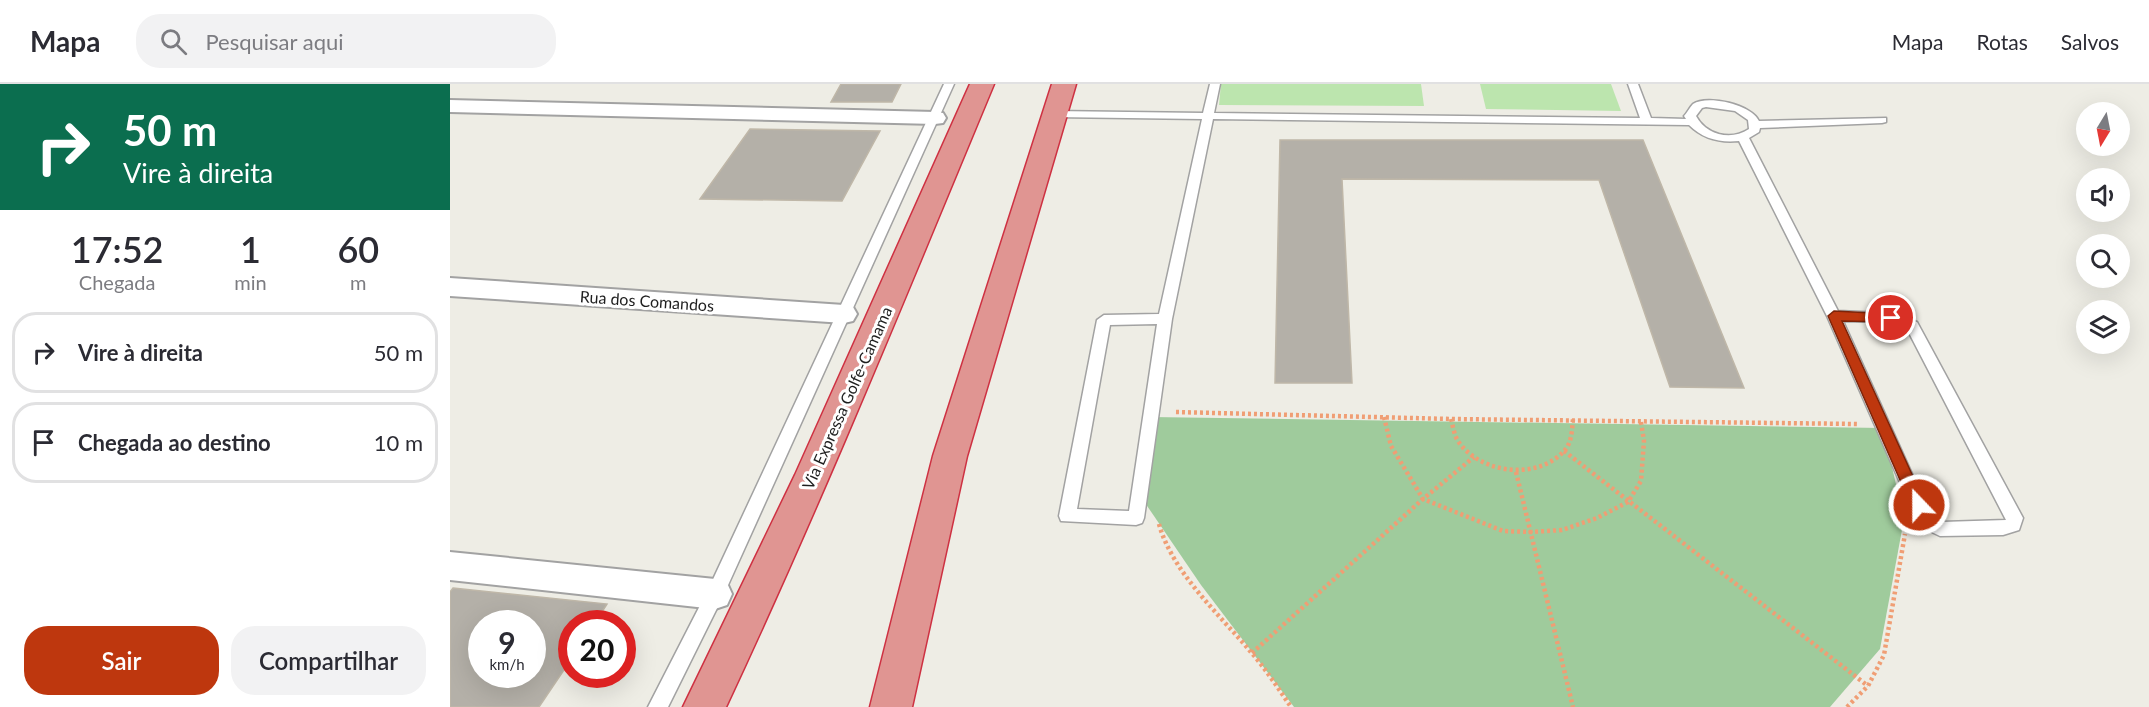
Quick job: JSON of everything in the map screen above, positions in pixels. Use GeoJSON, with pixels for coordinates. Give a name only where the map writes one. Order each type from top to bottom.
{"type":"FeatureCollection","features":[{"type":"Feature","properties":{"kind":"highway","name":"Via Expressa Golfe-Camama"},"geometry":{"type":"LineString","coordinates":[[704,707],[782,545],[879,327],[982,84]]}},
{"type":"Feature","properties":{"kind":"highway"},"geometry":{"type":"LineString","coordinates":[[891,707],[950,456],[1058,99]]}},
{"type":"Feature","properties":{"kind":"street"},"geometry":{"type":"LineString","coordinates":[[450,106],[935,118]]}},
{"type":"Feature","properties":{"kind":"street","name":"Rua dos Comandos"},"geometry":{"type":"LineString","coordinates":[[450,287],[844,314]]}},
{"type":"Feature","properties":{"kind":"street"},"geometry":{"type":"LineString","coordinates":[[450,567],[715,594]]}},
{"type":"Feature","properties":{"kind":"lane"},"geometry":{"type":"LineString","coordinates":[[658,707],[715,594],[950,84]]}},
{"type":"Feature","properties":{"kind":"lane"},"geometry":{"type":"LineString","coordinates":[[1165,320],[1104,320],[1067,516],[1136,518],[1165,320],[1215,84]]}},
{"type":"Feature","properties":{"kind":"lane"},"geometry":{"type":"LineString","coordinates":[[1633,84],[1646,120]]}},
{"type":"Feature","properties":{"kind":"lane"},"geometry":{"type":"LineString","coordinates":[[1058,99],[1208,115],[1692,122]]}},
{"type":"Feature","properties":{"kind":"lane"},"geometry":{"type":"LineString","coordinates":[[1716,104],[1738,108],[1753,118],[1755,124],[1755,130],[1734,139],[1713,136],[1697,127],[1690,116],[1698,106],[1716,104]]}},
{"type":"Feature","properties":{"kind":"lane"},"geometry":{"type":"LineString","coordinates":[[1755,124],[1882,120]]}},
{"type":"Feature","properties":{"kind":"lane"},"geometry":{"type":"LineString","coordinates":[[1743,137],[1834,316],[1925,521],[1940,529],[2003,528],[2013,525],[2015,518],[1912,326],[1902,320],[1891,318],[1834,316]]}},
{"type":"Feature","properties":{"kind":"path"},"geometry":{"type":"LineString","coordinates":[[1173,412],[1450,419],[1883,424]]}},
{"type":"Feature","properties":{"kind":"path"},"geometry":{"type":"LineString","coordinates":[[1384,417],[1391,446],[1423,498],[1503,531],[1531,532],[1562,530],[1598,518],[1628,502],[1641,482],[1644,441],[1641,422]]}},
{"type":"Feature","properties":{"kind":"path"},"geometry":{"type":"LineString","coordinates":[[1450,419],[1458,441],[1474,457],[1498,468],[1516,472],[1538,467],[1564,451],[1570,439],[1574,419]]}},
{"type":"Feature","properties":{"kind":"path"},"geometry":{"type":"LineString","coordinates":[[1564,451],[1868,686]]}},
{"type":"Feature","properties":{"kind":"path"},"geometry":{"type":"LineString","coordinates":[[1252,653],[1423,498],[1474,457]]}},
{"type":"Feature","properties":{"kind":"path"},"geometry":{"type":"LineString","coordinates":[[1516,472],[1573,707]]}},
{"type":"Feature","properties":{"kind":"path"},"geometry":{"type":"LineString","coordinates":[[1847,707],[1868,686],[1884,655],[1906,524],[1905,473]]}},
{"type":"Feature","properties":{"kind":"path"},"geometry":{"type":"LineString","coordinates":[[1158,518],[1163,538],[1197,591],[1252,653],[1292,707]]}},
{"type":"Feature","properties":{"kind":"green space"},"geometry":{"type":"Polygon","coordinates":[[[1221,84],[1421,84],[1424,106],[1219,105],[1221,84]]]}},
{"type":"Feature","properties":{"kind":"green space"},"geometry":{"type":"Polygon","coordinates":[[[1480,84],[1611,84],[1621,111],[1486,109],[1480,84]]]}},
{"type":"Feature","properties":{"kind":"green space"},"geometry":{"type":"Polygon","coordinates":[[[1151,417],[1883,428],[1904,519],[1880,649],[1830,707],[1294,707],[1201,585],[1139,494],[1151,417]]]}},
{"type":"Feature","properties":{"kind":"building"},"geometry":{"type":"Polygon","coordinates":[[[841,84],[901,84],[892,102],[831,102],[841,84]]]}},
{"type":"Feature","properties":{"kind":"building"},"geometry":{"type":"Polygon","coordinates":[[[750,129],[880,131],[842,201],[700,199],[750,129]]]}},
{"type":"Feature","properties":{"kind":"building"},"geometry":{"type":"Polygon","coordinates":[[[1280,140],[1643,140],[1744,388],[1670,387],[1599,180],[1342,179],[1352,383],[1275,383],[1280,140]]]}},
{"type":"Feature","properties":{"kind":"building"},"geometry":{"type":"Polygon","coordinates":[[[453,588],[607,604],[603,610],[558,610],[558,679],[539,707],[450,707],[450,592],[453,588]]]}},
{"type":"Feature","properties":{"kind":"route"},"geometry":{"type":"LineString","coordinates":[[1891,318],[1834,316],[1919,505]]}}]}
